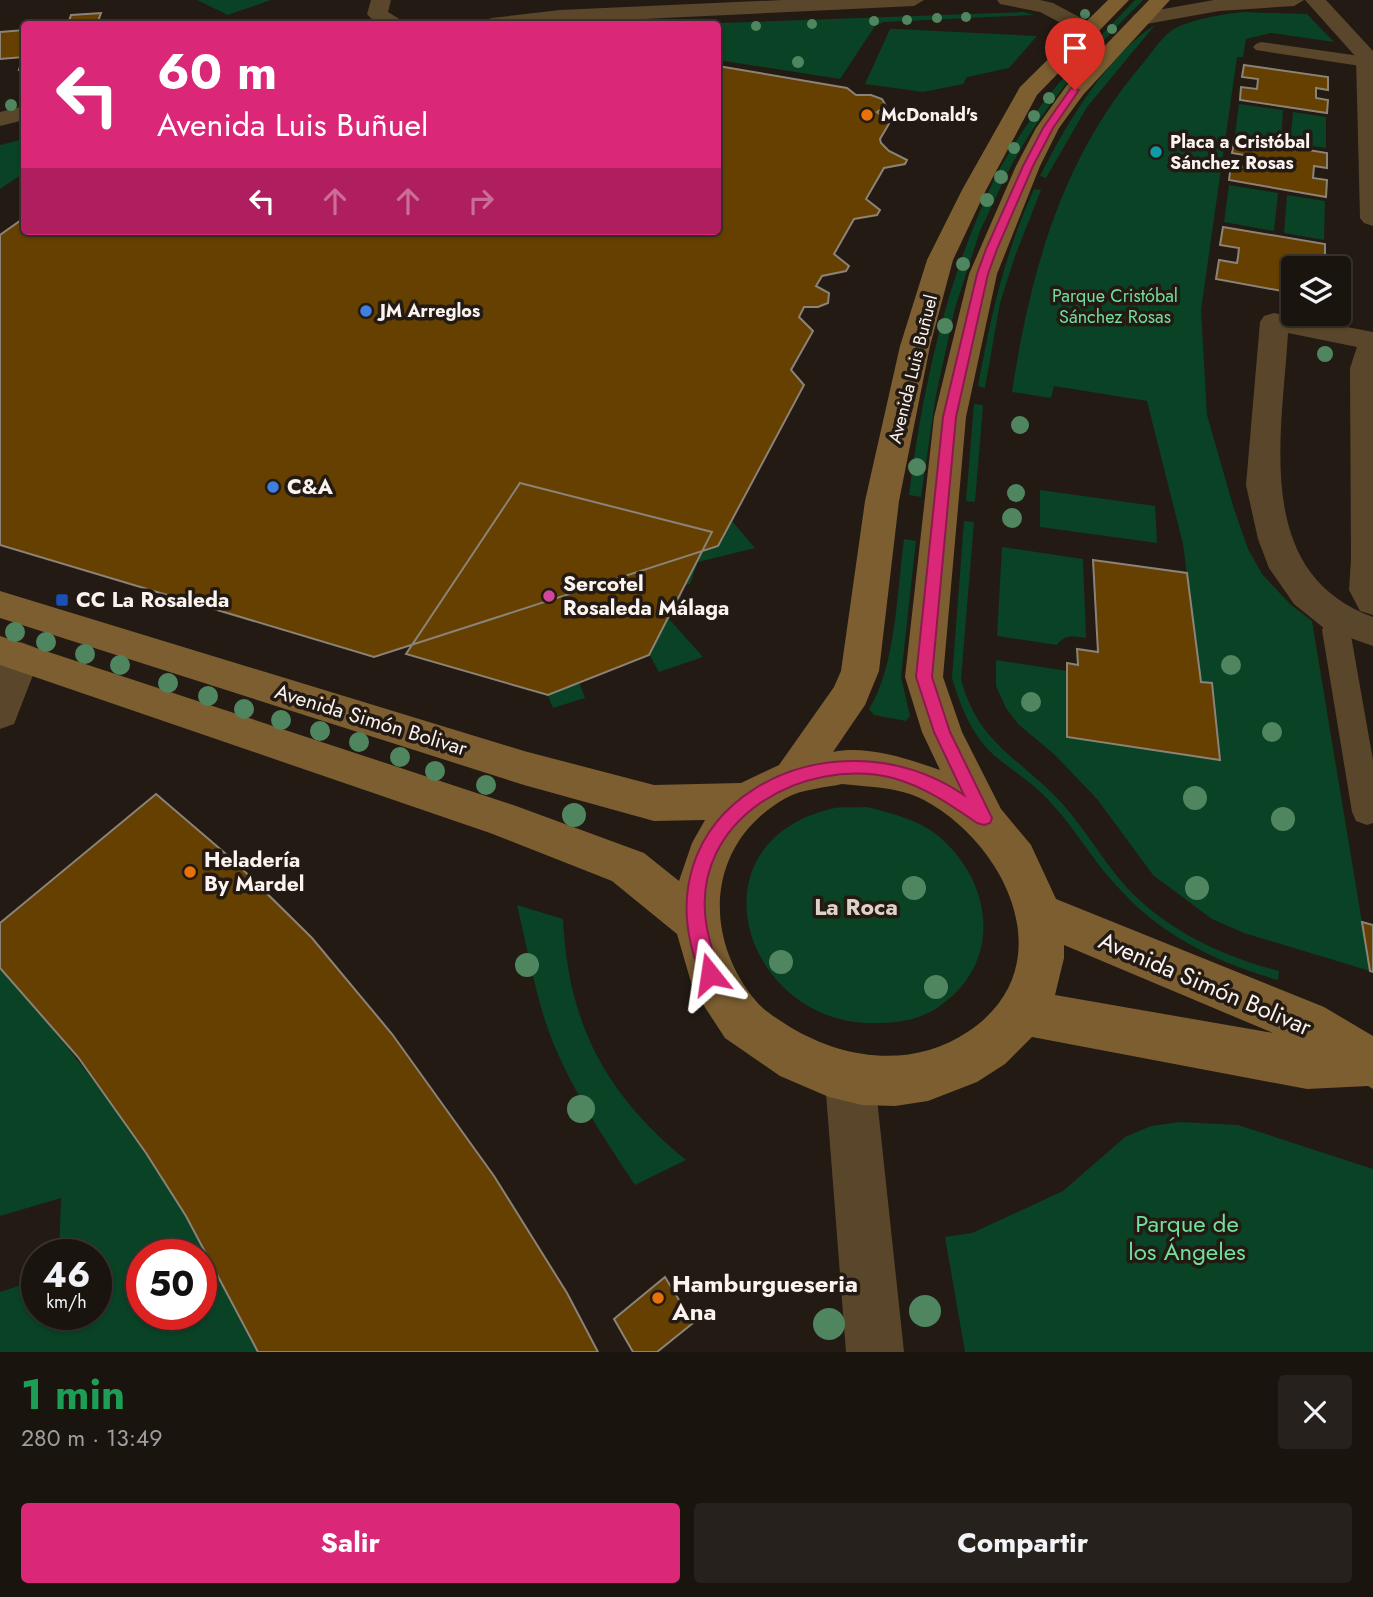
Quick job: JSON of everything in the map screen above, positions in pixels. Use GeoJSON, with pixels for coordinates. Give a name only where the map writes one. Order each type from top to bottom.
{"type":"FeatureCollection","features":[{"type":"Feature","properties":{"kind":"main road","name":"Avenida Luis Buñuel"},"geometry":{"type":"LineString","coordinates":[[794,776],[850,694],[860,671],[882,501],[915,346],[940,260],[978,181],[1028,92],[1089,30],[1140,6]]}},
{"type":"Feature","properties":{"kind":"main road"},"geometry":{"type":"LineString","coordinates":[[984,818],[941,789],[892,771],[842,767],[794,776],[770,786],[748,801],[729,819],[714,841],[702,866],[696,893],[696,922],[710,974],[742,1021],[791,1058],[850,1080],[891,1083],[931,1076],[968,1062],[998,1041],[1022,1013],[1036,981],[1042,948],[1039,913],[1028,878],[984,818],[942,732],[924,677],[950,417],[983,274],[1028,166],[1048,128],[1140,6]]}},
{"type":"Feature","properties":{"kind":"main road","name":"Avenida Simón Bolivar"},"geometry":{"type":"LineString","coordinates":[[0,604],[524,768],[654,803],[748,801]]}},
{"type":"Feature","properties":{"kind":"main road"},"geometry":{"type":"LineString","coordinates":[[10,653],[501,819],[628,867],[696,922]]}},
{"type":"Feature","properties":{"kind":"main road","name":"Avenida Simón Bolivar"},"geometry":{"type":"LineString","coordinates":[[1039,913],[1307,1024],[1370,1063]]}},
{"type":"Feature","properties":{"kind":"main road","name":"Avenida Simón Bolivar"},"geometry":{"type":"LineString","coordinates":[[1022,1013],[1307,1064],[1370,1063]]}},
{"type":"Feature","properties":{"kind":"street"},"geometry":{"type":"LineString","coordinates":[[518,21],[681,5],[914,0]]}},
{"type":"Feature","properties":{"kind":"street"},"geometry":{"type":"LineString","coordinates":[[1007,0],[1046,7],[1089,30]]}},
{"type":"Feature","properties":{"kind":"street"},"geometry":{"type":"LineString","coordinates":[[1140,6],[1294,0]]}},
{"type":"Feature","properties":{"kind":"street"},"geometry":{"type":"LineString","coordinates":[[1315,0],[1370,62],[1373,218]]}},
{"type":"Feature","properties":{"kind":"street"},"geometry":{"type":"LineString","coordinates":[[0,120],[21,114]]}},
{"type":"Feature","properties":{"kind":"street"},"geometry":{"type":"LineString","coordinates":[[1287,568],[1311,581],[1370,596],[1365,368],[1373,343],[1274,322],[1263,485],[1275,538],[1287,568],[1307,594],[1338,619],[1373,632]]}},
{"type":"Feature","properties":{"kind":"street"},"geometry":{"type":"LineString","coordinates":[[0,713],[10,653]]}},
{"type":"Feature","properties":{"kind":"street"},"geometry":{"type":"LineString","coordinates":[[850,1080],[875,1352]]}},
{"type":"Feature","properties":{"kind":"lane"},"geometry":{"type":"LineString","coordinates":[[1261,47],[1370,62]]}},
{"type":"Feature","properties":{"kind":"lane"},"geometry":{"type":"LineString","coordinates":[[1338,619],[1336,630],[1367,811]]}},
{"type":"Feature","properties":{"kind":"green space"},"geometry":{"type":"Polygon","coordinates":[[[197,0],[271,0],[228,15],[197,0]]]}},
{"type":"Feature","properties":{"kind":"green space"},"geometry":{"type":"Polygon","coordinates":[[[1135,0],[1143,0],[1052,102],[1008,172],[999,170],[1044,101],[1135,0]]]}},
{"type":"Feature","properties":{"kind":"green space"},"geometry":{"type":"Polygon","coordinates":[[[1024,12],[1034,15],[884,22],[875,26],[840,79],[721,60],[721,23],[1024,12]]]}},
{"type":"Feature","properties":{"kind":"green space","name":"Parque Cristóbal Sánchez Rosas"},"geometry":{"type":"Polygon","coordinates":[[[1243,12],[1307,14],[1334,42],[1271,33],[1246,39],[1243,57],[1237,57],[1201,310],[1207,415],[1248,549],[1262,574],[1290,604],[1312,621],[1370,971],[1244,933],[1212,919],[1153,875],[1097,799],[1055,755],[1018,724],[1006,708],[996,686],[996,660],[1067,671],[1220,759],[1212,684],[1201,682],[1183,544],[1147,401],[1054,386],[1051,398],[1012,392],[1028,305],[1040,262],[1069,180],[1089,141],[1112,104],[1171,31],[1195,21],[1243,12]]]}},
{"type":"Feature","properties":{"kind":"green space"},"geometry":{"type":"Polygon","coordinates":[[[1155,25],[1087,107],[1046,178],[1040,176],[1075,114],[1104,73],[1137,38],[1155,25]]]}},
{"type":"Feature","properties":{"kind":"green space"},"geometry":{"type":"Polygon","coordinates":[[[890,29],[1037,36],[1009,68],[967,77],[963,84],[923,92],[865,84],[890,29]]]}},
{"type":"Feature","properties":{"kind":"green space"},"geometry":{"type":"Polygon","coordinates":[[[1239,104],[1283,110],[1281,141],[1235,134],[1239,104]]]}},
{"type":"Feature","properties":{"kind":"green space"},"geometry":{"type":"Polygon","coordinates":[[[1293,112],[1326,117],[1326,148],[1290,143],[1293,112]]]}},
{"type":"Feature","properties":{"kind":"green space"},"geometry":{"type":"Polygon","coordinates":[[[21,140],[21,175],[0,189],[0,145],[21,140]]]}},
{"type":"Feature","properties":{"kind":"green space"},"geometry":{"type":"Polygon","coordinates":[[[994,180],[1003,182],[980,231],[955,308],[936,395],[921,497],[909,495],[921,414],[939,334],[962,256],[994,180]]]}},
{"type":"Feature","properties":{"kind":"green space"},"geometry":{"type":"Polygon","coordinates":[[[1229,185],[1278,193],[1274,231],[1224,222],[1229,185]]]}},
{"type":"Feature","properties":{"kind":"green space"},"geometry":{"type":"Polygon","coordinates":[[[1034,189],[1041,190],[1000,303],[985,388],[978,386],[994,310],[1014,238],[1034,189]]]}},
{"type":"Feature","properties":{"kind":"green space"},"geometry":{"type":"Polygon","coordinates":[[[1287,195],[1325,201],[1324,240],[1284,233],[1287,195]]]}},
{"type":"Feature","properties":{"kind":"green space"},"geometry":{"type":"Polygon","coordinates":[[[974,404],[983,405],[975,502],[966,501],[974,404]]]}},
{"type":"Feature","properties":{"kind":"green space"},"geometry":{"type":"Polygon","coordinates":[[[1040,490],[1155,506],[1157,543],[1040,527],[1040,490]]]}},
{"type":"Feature","properties":{"kind":"green space"},"geometry":{"type":"Polygon","coordinates":[[[732,521],[755,548],[698,562],[690,584],[671,588],[684,598],[669,619],[703,657],[659,672],[622,605],[683,558],[718,546],[732,521]]]}},
{"type":"Feature","properties":{"kind":"green space"},"geometry":{"type":"Polygon","coordinates":[[[964,521],[974,522],[961,679],[968,700],[987,732],[1064,805],[1117,876],[1151,910],[1211,947],[1279,971],[1278,980],[1210,955],[1150,918],[1107,874],[1046,797],[995,756],[980,740],[963,710],[952,678],[964,521]]]}},
{"type":"Feature","properties":{"kind":"green space"},"geometry":{"type":"Polygon","coordinates":[[[904,539],[916,541],[901,677],[910,716],[906,721],[874,715],[869,709],[878,691],[890,650],[904,539]]]}},
{"type":"Feature","properties":{"kind":"green space"},"geometry":{"type":"Polygon","coordinates":[[[1002,547],[1083,559],[1086,638],[1066,637],[1057,645],[997,636],[1002,547]]]}},
{"type":"Feature","properties":{"kind":"green space"},"geometry":{"type":"Polygon","coordinates":[[[528,649],[579,682],[585,698],[553,708],[528,649]]]}},
{"type":"Feature","properties":{"kind":"green space"},"geometry":{"type":"Polygon","coordinates":[[[867,807],[912,820],[936,834],[955,853],[970,875],[979,898],[983,922],[981,946],[973,969],[959,990],[930,1012],[900,1021],[876,1023],[831,1016],[794,996],[767,967],[750,931],[747,894],[758,859],[785,829],[830,809],[867,807]]]}},
{"type":"Feature","properties":{"kind":"green space"},"geometry":{"type":"Polygon","coordinates":[[[517,905],[563,919],[566,957],[573,991],[596,1054],[633,1109],[686,1160],[635,1185],[579,1096],[560,1059],[536,990],[517,905]]]}},
{"type":"Feature","properties":{"kind":"green space"},"geometry":{"type":"Polygon","coordinates":[[[0,968],[39,1012],[110,1103],[144,1150],[199,1239],[126,1239],[126,1330],[217,1330],[217,1271],[258,1352],[0,1352],[0,1292],[21,1285],[21,1330],[112,1330],[112,1239],[60,1239],[61,1198],[0,1216],[0,968]]]}},
{"type":"Feature","properties":{"kind":"green space","name":"Parque de los Ángeles"},"geometry":{"type":"Polygon","coordinates":[[[1180,1122],[1238,1125],[1373,1169],[1373,1352],[965,1352],[945,1237],[972,1233],[1063,1191],[1125,1137],[1151,1126],[1180,1122]]]}},
{"type":"Feature","properties":{"kind":"building"},"geometry":{"type":"Polygon","coordinates":[[[101,13],[98,21],[69,21],[71,15],[101,13]]]}},
{"type":"Feature","properties":{"kind":"building"},"geometry":{"type":"Polygon","coordinates":[[[21,30],[21,57],[0,59],[0,32],[21,30]]]}},
{"type":"Feature","properties":{"kind":"building"},"geometry":{"type":"Polygon","coordinates":[[[1244,65],[1328,77],[1328,90],[1316,88],[1316,98],[1328,100],[1327,113],[1240,100],[1241,87],[1257,89],[1258,79],[1242,77],[1244,65]]]}},
{"type":"Feature","properties":{"kind":"building"},"geometry":{"type":"Polygon","coordinates":[[[721,67],[847,88],[856,95],[871,95],[882,99],[886,106],[877,112],[890,122],[880,139],[881,143],[889,151],[907,160],[905,164],[884,168],[866,199],[880,210],[877,215],[854,219],[834,254],[849,266],[846,271],[822,276],[816,286],[829,293],[828,303],[818,307],[804,307],[799,317],[813,331],[791,370],[804,385],[718,546],[374,657],[0,545],[0,235],[21,220],[21,235],[721,235],[721,67]]]}},
{"type":"Feature","properties":{"kind":"building"},"geometry":{"type":"Polygon","coordinates":[[[1235,138],[1327,153],[1327,168],[1314,166],[1313,178],[1327,180],[1326,197],[1229,180],[1231,165],[1249,168],[1250,156],[1232,153],[1235,138]]]}},
{"type":"Feature","properties":{"kind":"building"},"geometry":{"type":"Polygon","coordinates":[[[1223,227],[1325,244],[1325,256],[1281,256],[1281,291],[1216,279],[1219,260],[1237,263],[1238,257],[1239,248],[1220,245],[1223,227]]]}},
{"type":"Feature","properties":{"kind":"building"},"geometry":{"type":"Polygon","coordinates":[[[520,483],[712,532],[649,655],[548,695],[406,654],[520,483]]]}},
{"type":"Feature","properties":{"kind":"building"},"geometry":{"type":"Polygon","coordinates":[[[1093,560],[1187,573],[1201,682],[1212,683],[1220,760],[1067,737],[1067,663],[1078,665],[1077,649],[1098,652],[1093,560]]]}},
{"type":"Feature","properties":{"kind":"building"},"geometry":{"type":"Polygon","coordinates":[[[156,794],[233,860],[312,938],[392,1034],[494,1176],[567,1293],[598,1352],[258,1352],[217,1275],[217,1239],[198,1239],[146,1153],[78,1057],[0,968],[0,923],[156,794]]]}},
{"type":"Feature","properties":{"kind":"building"},"geometry":{"type":"Polygon","coordinates":[[[1362,922],[1373,925],[1373,972],[1370,971],[1362,922]]]}},
{"type":"Feature","properties":{"kind":"building","name":"Hamburgueseria Ana"},"geometry":{"type":"Polygon","coordinates":[[[665,1277],[693,1323],[657,1352],[633,1352],[614,1319],[665,1277]]]}},
{"type":"Feature","properties":{"kind":"place","name":"McDonald's"},"geometry":{"type":"Point","coordinates":[867,115]}},
{"type":"Feature","properties":{"kind":"place","name":"Placa a Cristóbal Sánchez Rosas"},"geometry":{"type":"Point","coordinates":[1156,152]}},
{"type":"Feature","properties":{"kind":"place","name":"JM Arreglos"},"geometry":{"type":"Point","coordinates":[366,311]}},
{"type":"Feature","properties":{"kind":"place","name":"C&A"},"geometry":{"type":"Point","coordinates":[273,487]}},
{"type":"Feature","properties":{"kind":"place","name":"Sercotel Rosaleda Málaga"},"geometry":{"type":"Point","coordinates":[549,596]}},
{"type":"Feature","properties":{"kind":"place","name":"CC La Rosaleda"},"geometry":{"type":"Point","coordinates":[62,600]}},
{"type":"Feature","properties":{"kind":"place","name":"Heladería By Mardel"},"geometry":{"type":"Point","coordinates":[190,872]}},
{"type":"Feature","properties":{"kind":"place","name":"Hamburgueseria Ana"},"geometry":{"type":"Point","coordinates":[658,1298]}},
{"type":"Feature","properties":{"kind":"district","name":"La Roca"},"geometry":{"type":"Point","coordinates":[856,907]}},
{"type":"Feature","properties":{"kind":"route"},"geometry":{"type":"LineString","coordinates":[[710,974],[696,922],[696,893],[702,866],[729,819],[748,801],[770,786],[794,776],[842,767],[892,771],[941,789],[984,818],[942,732],[924,677],[950,417],[983,274],[992,249],[1028,166],[1048,128],[1075,90]]}}]}
